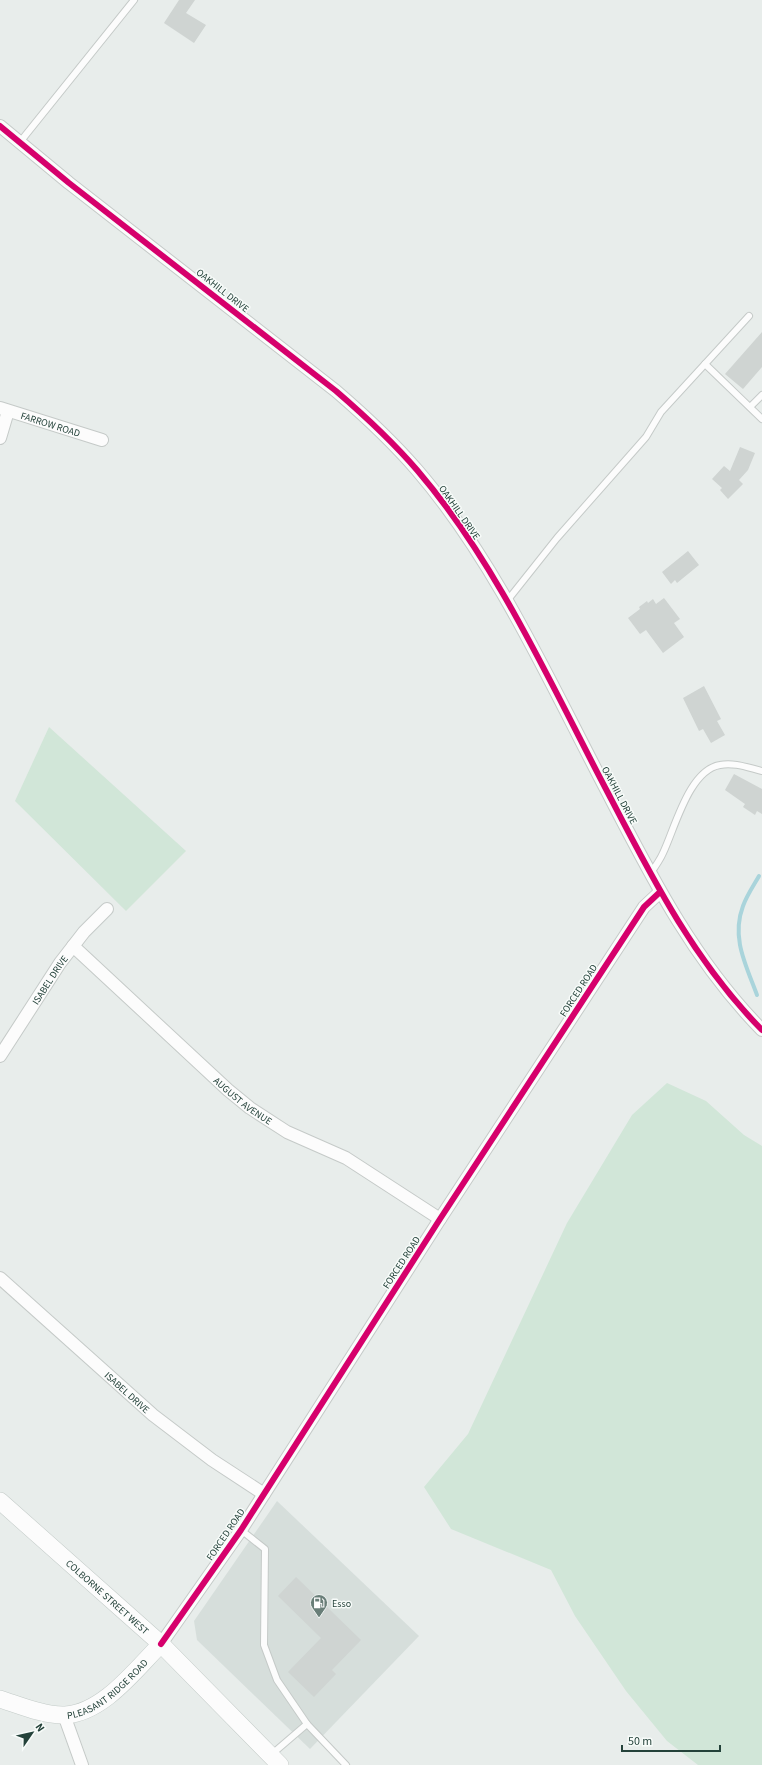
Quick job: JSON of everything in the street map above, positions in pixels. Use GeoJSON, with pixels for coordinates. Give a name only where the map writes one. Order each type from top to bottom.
{"type":"FeatureCollection","features":[{"type":"Feature","properties":{"kind":"main road","name":"COLBORNE STREET WEST"},"geometry":{"type":"LineString","coordinates":[[0,1501],[160,1644],[276,1760]]}},
{"type":"Feature","properties":{"kind":"main road","name":"PLEASANT RIDGE ROAD"},"geometry":{"type":"LineString","coordinates":[[0,1699],[30,1709],[64,1715],[84,1712],[106,1699],[160,1644]]}},
{"type":"Feature","properties":{"kind":"street","name":"OAKHILL DRIVE"},"geometry":{"type":"LineString","coordinates":[[0,126],[69,182],[336,391],[371,422],[417,470],[470,542],[507,601],[660,892],[709,967],[762,1030]]}},
{"type":"Feature","properties":{"kind":"street"},"geometry":{"type":"LineString","coordinates":[[0,438],[4,410]]}},
{"type":"Feature","properties":{"kind":"street","name":"FARROW ROAD"},"geometry":{"type":"LineString","coordinates":[[4,410],[102,440]]}},
{"type":"Feature","properties":{"kind":"street","name":"FORCED ROAD"},"geometry":{"type":"LineString","coordinates":[[160,1644],[241,1530],[440,1219],[644,907],[660,892]]}},
{"type":"Feature","properties":{"kind":"street","name":"ISABEL DRIVE"},"geometry":{"type":"LineString","coordinates":[[0,1056],[73,946],[107,909]]}},
{"type":"Feature","properties":{"kind":"street","name":"AUGUST AVENUE"},"geometry":{"type":"LineString","coordinates":[[73,946],[228,1090],[250,1108],[287,1132],[346,1158],[440,1219]]}},
{"type":"Feature","properties":{"kind":"street","name":"ISABEL DRIVE"},"geometry":{"type":"LineString","coordinates":[[0,1278],[153,1415],[212,1460],[264,1494]]}},
{"type":"Feature","properties":{"kind":"street"},"geometry":{"type":"LineString","coordinates":[[64,1715],[82,1765]]}},
{"type":"Feature","properties":{"kind":"lane"},"geometry":{"type":"LineString","coordinates":[[20,142],[134,0]]}},
{"type":"Feature","properties":{"kind":"lane"},"geometry":{"type":"LineString","coordinates":[[507,601],[557,538],[646,437],[661,412],[749,316]]}},
{"type":"Feature","properties":{"kind":"lane"},"geometry":{"type":"LineString","coordinates":[[705,364],[762,419]]}},
{"type":"Feature","properties":{"kind":"lane"},"geometry":{"type":"LineString","coordinates":[[750,407],[762,395]]}},
{"type":"Feature","properties":{"kind":"lane"},"geometry":{"type":"LineString","coordinates":[[650,874],[663,855],[692,787],[704,773],[711,768],[727,764],[762,771]]}},
{"type":"Feature","properties":{"kind":"lane"},"geometry":{"type":"LineString","coordinates":[[241,1530],[265,1549],[264,1645],[277,1680],[307,1724],[346,1765]]}},
{"type":"Feature","properties":{"kind":"lane"},"geometry":{"type":"LineString","coordinates":[[276,1760],[307,1724]]}},
{"type":"Feature","properties":{"kind":"shaded area"},"geometry":{"type":"Polygon","coordinates":[[[277,1501],[419,1636],[310,1749],[197,1640],[194,1621],[277,1501]]]}},
{"type":"Feature","properties":{"kind":"green space"},"geometry":{"type":"Polygon","coordinates":[[[49,727],[186,851],[126,911],[15,801],[49,727]]]}},
{"type":"Feature","properties":{"kind":"green space"},"geometry":{"type":"Polygon","coordinates":[[[667,1083],[706,1101],[744,1135],[762,1146],[762,1765],[698,1765],[667,1741],[626,1691],[575,1616],[551,1570],[451,1529],[424,1487],[468,1434],[567,1223],[632,1115],[667,1083]]]}},
{"type":"Feature","properties":{"kind":"building"},"geometry":{"type":"Polygon","coordinates":[[[179,0],[195,0],[186,13],[206,25],[194,43],[164,23],[179,0]]]}},
{"type":"Feature","properties":{"kind":"building"},"geometry":{"type":"Polygon","coordinates":[[[762,332],[762,367],[743,389],[725,374],[762,332]]]}},
{"type":"Feature","properties":{"kind":"building"},"geometry":{"type":"Polygon","coordinates":[[[740,447],[755,453],[748,470],[739,480],[743,484],[728,499],[720,490],[722,488],[712,479],[724,466],[730,471],[740,447]]]}},
{"type":"Feature","properties":{"kind":"building"},"geometry":{"type":"Polygon","coordinates":[[[688,551],[699,565],[677,583],[675,580],[671,584],[662,572],[688,551]]]}},
{"type":"Feature","properties":{"kind":"building"},"geometry":{"type":"Polygon","coordinates":[[[664,598],[680,619],[674,623],[684,637],[663,653],[646,630],[640,634],[628,618],[640,609],[639,607],[647,601],[648,603],[653,599],[656,604],[664,598]]]}},
{"type":"Feature","properties":{"kind":"building"},"geometry":{"type":"Polygon","coordinates":[[[704,686],[721,719],[717,721],[725,735],[711,743],[703,729],[699,731],[683,698],[704,686]]]}},
{"type":"Feature","properties":{"kind":"building"},"geometry":{"type":"Polygon","coordinates":[[[734,774],[762,789],[762,814],[757,811],[755,815],[743,807],[745,804],[725,790],[734,774]]]}},
{"type":"Feature","properties":{"kind":"building"},"geometry":{"type":"Polygon","coordinates":[[[296,1577],[361,1640],[332,1670],[336,1674],[314,1697],[288,1672],[321,1638],[278,1596],[296,1577]]]}},
{"type":"Feature","properties":{"kind":"waterway"},"geometry":{"type":"LineString","coordinates":[[757,995],[741,951],[739,929],[743,906],[759,876]]}},
{"type":"Feature","properties":{"kind":"cycle path"},"geometry":{"type":"LineString","coordinates":[[0,126],[69,183],[336,391],[378,429],[417,470],[446,506],[498,585],[544,668],[641,856],[676,918],[715,976],[762,1030]]}},
{"type":"Feature","properties":{"kind":"cycle path"},"geometry":{"type":"LineString","coordinates":[[161,1644],[241,1530],[440,1219],[644,907],[660,892]]}},
{"type":"Feature","properties":{"kind":"place","name":"Esso"},"geometry":{"type":"Point","coordinates":[319,1618]}}]}
